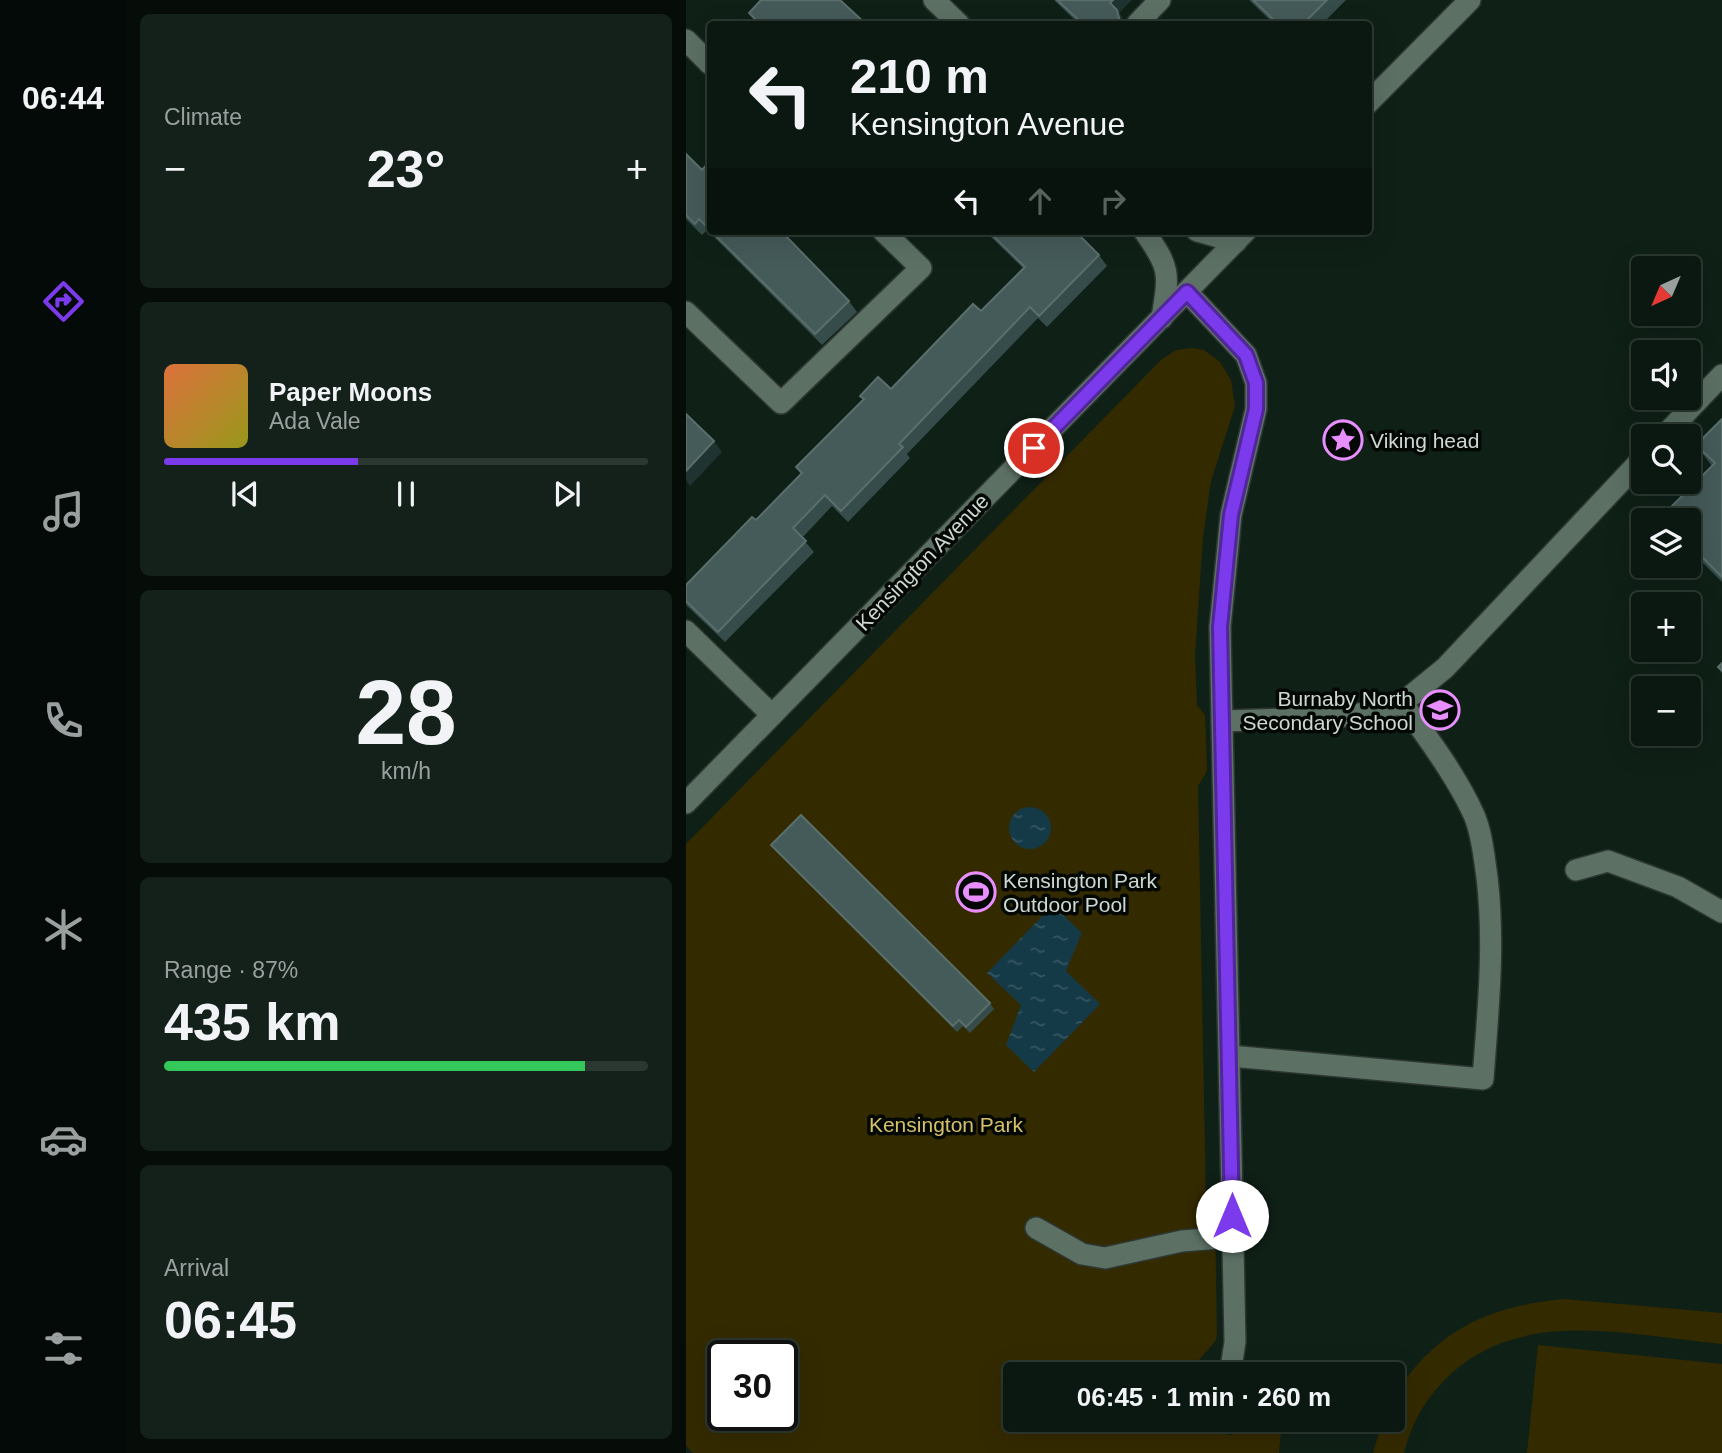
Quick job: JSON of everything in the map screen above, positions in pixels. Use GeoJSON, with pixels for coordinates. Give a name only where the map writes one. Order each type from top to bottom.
{"type":"FeatureCollection","features":[{"type":"Feature","properties":{"kind":"street"},"geometry":{"type":"LineString","coordinates":[[934,0],[956,21]]}},
{"type":"Feature","properties":{"kind":"street"},"geometry":{"type":"LineString","coordinates":[[1140,21],[1160,0]]}},
{"type":"Feature","properties":{"kind":"street"},"geometry":{"type":"LineString","coordinates":[[1372,99],[1470,0]]}},
{"type":"Feature","properties":{"kind":"street"},"geometry":{"type":"LineString","coordinates":[[686,40],[707,61]]}},
{"type":"Feature","properties":{"kind":"street"},"geometry":{"type":"LineString","coordinates":[[686,312],[781,403],[921,268],[887,235]]}},
{"type":"Feature","properties":{"kind":"street"},"geometry":{"type":"LineString","coordinates":[[1147,235],[1162,256],[1168,275],[1162,318]]}},
{"type":"Feature","properties":{"kind":"street","name":"Kensington Avenue"},"geometry":{"type":"LineString","coordinates":[[686,803],[1241,237]]}},
{"type":"Feature","properties":{"kind":"street"},"geometry":{"type":"LineString","coordinates":[[1187,292],[1246,355],[1256,383],[1256,409],[1231,515],[1222,602],[1235,1342],[1232,1362]]}},
{"type":"Feature","properties":{"kind":"street"},"geometry":{"type":"LineString","coordinates":[[1675,424],[1722,375]]}},
{"type":"Feature","properties":{"kind":"street"},"geometry":{"type":"LineString","coordinates":[[1222,721],[1327,718],[1367,713],[1402,702],[1445,668],[1631,471]]}},
{"type":"Feature","properties":{"kind":"street"},"geometry":{"type":"LineString","coordinates":[[686,631],[772,715]]}},
{"type":"Feature","properties":{"kind":"street"},"geometry":{"type":"LineString","coordinates":[[1230,1056],[1483,1079],[1492,970],[1492,922],[1484,858],[1475,816],[1426,734],[1402,702]]}},
{"type":"Feature","properties":{"kind":"street"},"geometry":{"type":"LineString","coordinates":[[1576,870],[1608,861],[1678,887],[1722,912]]}},
{"type":"Feature","properties":{"kind":"street"},"geometry":{"type":"LineString","coordinates":[[1035,1228],[1082,1254],[1105,1258],[1182,1241],[1232,1237]]}},
{"type":"Feature","properties":{"kind":"green space","name":"Kensington Park"},"geometry":{"type":"Polygon","coordinates":[[[1176,350],[1204,350],[1220,362],[1231,380],[1235,406],[1211,481],[1203,537],[1195,655],[1197,705],[1205,715],[1207,771],[1198,786],[1206,1202],[1215,1214],[1217,1337],[1198,1362],[1003,1362],[1003,1432],[1217,1432],[1230,1435],[1241,1432],[1281,1432],[1279,1453],[693,1453],[686,1446],[686,844],[1162,359],[1176,350]]]}},
{"type":"Feature","properties":{"kind":"green space"},"geometry":{"type":"Polygon","coordinates":[[[1564,1299],[1722,1313],[1722,1344],[1617,1332],[1582,1331],[1547,1332],[1513,1339],[1482,1352],[1444,1380],[1422,1409],[1404,1453],[1373,1453],[1379,1432],[1405,1432],[1405,1380],[1430,1351],[1468,1324],[1537,1302],[1564,1299]]]}},
{"type":"Feature","properties":{"kind":"green space"},"geometry":{"type":"Polygon","coordinates":[[[1538,1345],[1722,1364],[1722,1453],[1527,1453],[1538,1345]]]}},
{"type":"Feature","properties":{"kind":"water"},"geometry":{"type":"Polygon","coordinates":[[[1030,807],[1045,813],[1051,828],[1045,843],[1030,849],[1015,843],[1009,828],[1015,813],[1030,807]]]}},
{"type":"Feature","properties":{"kind":"water"},"geometry":{"type":"Polygon","coordinates":[[[1053,905],[1082,933],[1066,971],[1100,1004],[1034,1072],[1006,1045],[1021,1005],[987,973],[1053,905]]]}},
{"type":"Feature","properties":{"kind":"building"},"geometry":{"type":"Polygon","coordinates":[[[761,0],[840,0],[863,21],[757,21],[749,13],[761,0]]]}},
{"type":"Feature","properties":{"kind":"building"},"geometry":{"type":"Polygon","coordinates":[[[1057,0],[1113,0],[1110,3],[1117,10],[1120,21],[1080,21],[1057,0]]]}},
{"type":"Feature","properties":{"kind":"building"},"geometry":{"type":"Polygon","coordinates":[[[1253,0],[1327,0],[1306,21],[1275,21],[1253,0]]]}},
{"type":"Feature","properties":{"kind":"building"},"geometry":{"type":"Polygon","coordinates":[[[686,154],[702,170],[707,164],[707,227],[699,219],[695,224],[686,215],[686,154]]]}},
{"type":"Feature","properties":{"kind":"building"},"geometry":{"type":"Polygon","coordinates":[[[715,235],[785,235],[849,301],[815,334],[715,235]]]}},
{"type":"Feature","properties":{"kind":"building"},"geometry":{"type":"Polygon","coordinates":[[[992,235],[1079,235],[1099,255],[1039,316],[1030,307],[899,444],[903,447],[841,511],[825,495],[793,528],[806,541],[718,632],[686,601],[686,585],[752,517],[756,520],[802,473],[796,467],[864,399],[860,396],[878,377],[891,389],[973,304],[981,311],[1025,267],[992,235]]]}},
{"type":"Feature","properties":{"kind":"building"},"geometry":{"type":"Polygon","coordinates":[[[686,414],[714,441],[686,471],[686,414]]]}},
{"type":"Feature","properties":{"kind":"building"},"geometry":{"type":"Polygon","coordinates":[[[1722,419],[1722,577],[1701,556],[1701,508],[1670,508],[1684,494],[1701,494],[1701,477],[1715,463],[1701,450],[1701,440],[1722,419]]]}},
{"type":"Feature","properties":{"kind":"building"},"geometry":{"type":"Polygon","coordinates":[[[801,815],[990,1003],[966,1027],[959,1020],[953,1026],[771,845],[801,815]]]}},
{"type":"Feature","properties":{"kind":"place","name":"Viking head"},"geometry":{"type":"Point","coordinates":[1343,440]}},
{"type":"Feature","properties":{"kind":"place","name":"Burnaby North Secondary School"},"geometry":{"type":"Point","coordinates":[1440,710]}},
{"type":"Feature","properties":{"kind":"place","name":"Kensington Park Outdoor Pool"},"geometry":{"type":"Point","coordinates":[976,892]}},
{"type":"Feature","properties":{"kind":"route"},"geometry":{"type":"LineString","coordinates":[[1034,448],[1187,292],[1237,342],[1246,355],[1256,383],[1256,409],[1231,515],[1220,627],[1232,1216]]}}]}
